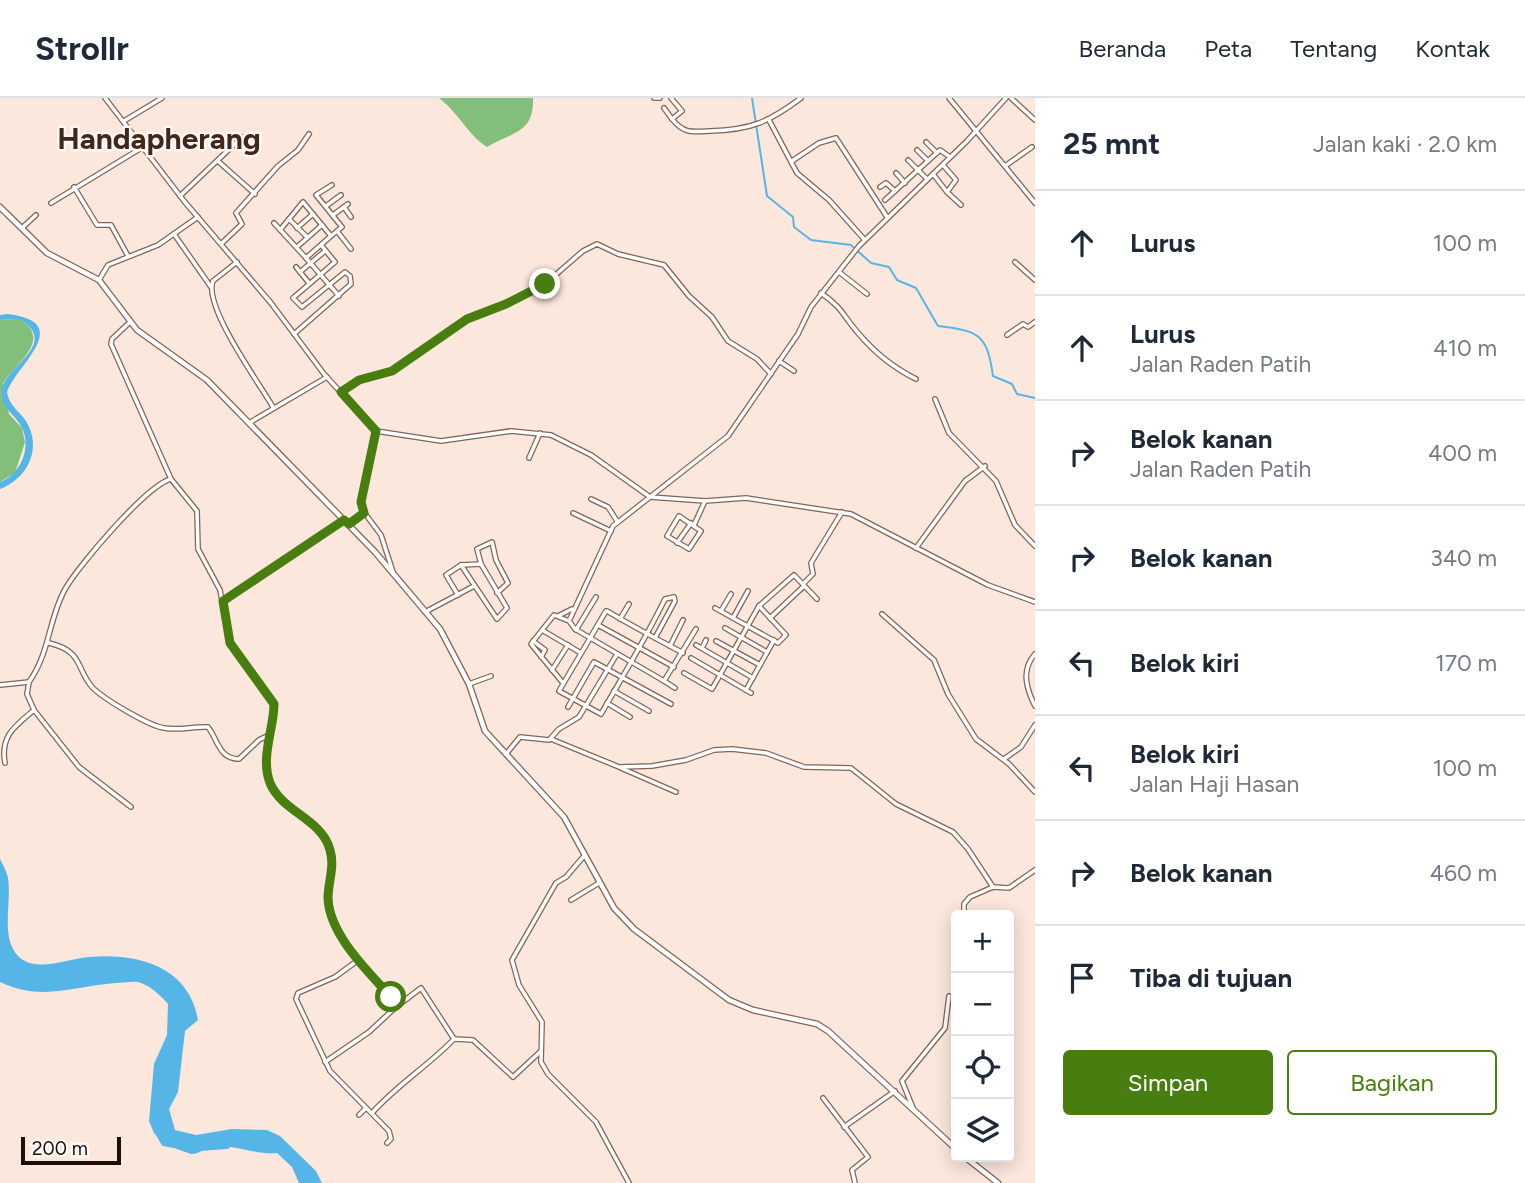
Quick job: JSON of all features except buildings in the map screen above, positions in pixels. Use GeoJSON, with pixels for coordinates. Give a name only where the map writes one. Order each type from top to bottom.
{"type":"FeatureCollection","features":[{"type":"Feature","properties":{"kind":"street"},"geometry":{"type":"LineString","coordinates":[[105,98],[180,196],[237,262],[327,377],[376,431],[441,441],[511,431],[540,433],[570,443],[650,497],[705,501],[746,498],[842,512],[988,585],[1035,602]]}},
{"type":"Feature","properties":{"kind":"street"},"geometry":{"type":"LineString","coordinates":[[124,121],[162,98]]}},
{"type":"Feature","properties":{"kind":"street"},"geometry":{"type":"LineString","coordinates":[[654,98],[660,98]]}},
{"type":"Feature","properties":{"kind":"street"},"geometry":{"type":"LineString","coordinates":[[671,98],[681,111],[671,119]]}},
{"type":"Feature","properties":{"kind":"street"},"geometry":{"type":"LineString","coordinates":[[664,108],[681,130],[688,132],[745,130],[769,120],[802,98]]}},
{"type":"Feature","properties":{"kind":"street"},"geometry":{"type":"LineString","coordinates":[[949,98],[1035,201]]}},
{"type":"Feature","properties":{"kind":"street"},"geometry":{"type":"LineString","coordinates":[[953,102],[957,98]]}},
{"type":"Feature","properties":{"kind":"street"},"geometry":{"type":"LineString","coordinates":[[569,621],[617,521],[727,436],[771,374],[821,293],[864,240],[1008,98],[1035,120]]}},
{"type":"Feature","properties":{"kind":"street"},"geometry":{"type":"LineString","coordinates":[[769,120],[799,175],[829,200],[864,240]]}},
{"type":"Feature","properties":{"kind":"street"},"geometry":{"type":"LineString","coordinates":[[221,244],[242,224],[236,213],[278,166],[299,150],[309,134]]}},
{"type":"Feature","properties":{"kind":"street"},"geometry":{"type":"LineString","coordinates":[[180,196],[219,162],[242,137]]}},
{"type":"Feature","properties":{"kind":"street"},"geometry":{"type":"LineString","coordinates":[[792,161],[820,143],[836,138],[887,217]]}},
{"type":"Feature","properties":{"kind":"street"},"geometry":{"type":"LineString","coordinates":[[926,142],[937,153]]}},
{"type":"Feature","properties":{"kind":"street"},"geometry":{"type":"LineString","coordinates":[[51,203],[143,146]]}},
{"type":"Feature","properties":{"kind":"street"},"geometry":{"type":"LineString","coordinates":[[1005,166],[1032,147]]}},
{"type":"Feature","properties":{"kind":"street"},"geometry":{"type":"LineString","coordinates":[[917,150],[928,161]]}},
{"type":"Feature","properties":{"kind":"street"},"geometry":{"type":"LineString","coordinates":[[886,200],[937,153],[942,150],[950,157]]}},
{"type":"Feature","properties":{"kind":"street"},"geometry":{"type":"LineString","coordinates":[[908,160],[927,179]]}},
{"type":"Feature","properties":{"kind":"street"},"geometry":{"type":"LineString","coordinates":[[219,162],[255,194]]}},
{"type":"Feature","properties":{"kind":"street"},"geometry":{"type":"LineString","coordinates":[[943,164],[956,181],[947,192]]}},
{"type":"Feature","properties":{"kind":"street"},"geometry":{"type":"LineString","coordinates":[[897,173],[905,183]]}},
{"type":"Feature","properties":{"kind":"street"},"geometry":{"type":"LineString","coordinates":[[933,174],[961,205]]}},
{"type":"Feature","properties":{"kind":"street"},"geometry":{"type":"LineString","coordinates":[[880,187],[886,183],[895,191]]}},
{"type":"Feature","properties":{"kind":"street"},"geometry":{"type":"LineString","coordinates":[[306,258],[342,227],[316,195],[332,185]]}},
{"type":"Feature","properties":{"kind":"street"},"geometry":{"type":"LineString","coordinates":[[74,187],[97,225],[111,225],[128,256]]}},
{"type":"Feature","properties":{"kind":"street"},"geometry":{"type":"LineString","coordinates":[[326,206],[341,195]]}},
{"type":"Feature","properties":{"kind":"street"},"geometry":{"type":"LineString","coordinates":[[280,230],[301,202],[304,202],[331,236]]}},
{"type":"Feature","properties":{"kind":"street"},"geometry":{"type":"LineString","coordinates":[[333,215],[348,204]]}},
{"type":"Feature","properties":{"kind":"street"},"geometry":{"type":"LineString","coordinates":[[0,207],[55,258],[99,280],[118,301],[130,322],[207,380],[393,572],[427,611],[454,652],[469,684],[485,731],[505,756],[564,817],[614,908],[640,936],[705,985],[753,1010],[817,1024],[895,1091],[951,1144]]}},
{"type":"Feature","properties":{"kind":"street"},"geometry":{"type":"LineString","coordinates":[[344,207],[351,217]]}},
{"type":"Feature","properties":{"kind":"street"},"geometry":{"type":"LineString","coordinates":[[298,228],[313,214]]}},
{"type":"Feature","properties":{"kind":"street"},"geometry":{"type":"LineString","coordinates":[[21,229],[36,215]]}},
{"type":"Feature","properties":{"kind":"street"},"geometry":{"type":"LineString","coordinates":[[99,280],[108,265],[158,245],[198,217]]}},
{"type":"Feature","properties":{"kind":"street"},"geometry":{"type":"LineString","coordinates":[[289,219],[308,238]]}},
{"type":"Feature","properties":{"kind":"street"},"geometry":{"type":"LineString","coordinates":[[274,223],[339,296]]}},
{"type":"Feature","properties":{"kind":"street"},"geometry":{"type":"LineString","coordinates":[[297,247],[322,225]]}},
{"type":"Feature","properties":{"kind":"street"},"geometry":{"type":"LineString","coordinates":[[337,231],[351,249]]}},
{"type":"Feature","properties":{"kind":"street"},"geometry":{"type":"LineString","coordinates":[[174,234],[211,287],[228,331],[273,407]]}},
{"type":"Feature","properties":{"kind":"street"},"geometry":{"type":"LineString","coordinates":[[341,392],[359,380],[392,371],[467,319],[506,304],[545,284],[583,251],[597,244],[618,254],[664,265],[689,296],[712,317],[728,341],[757,359],[771,374]]}},
{"type":"Feature","properties":{"kind":"street"},"geometry":{"type":"LineString","coordinates":[[294,334],[351,285],[350,276],[343,273],[302,307],[293,296],[335,262],[321,245]]}},
{"type":"Feature","properties":{"kind":"street"},"geometry":{"type":"LineString","coordinates":[[300,272],[325,251]]}},
{"type":"Feature","properties":{"kind":"street"},"geometry":{"type":"LineString","coordinates":[[211,287],[213,281],[237,262]]}},
{"type":"Feature","properties":{"kind":"street"},"geometry":{"type":"LineString","coordinates":[[1015,262],[1035,279]]}},
{"type":"Feature","properties":{"kind":"street"},"geometry":{"type":"LineString","coordinates":[[296,267],[309,283]]}},
{"type":"Feature","properties":{"kind":"street"},"geometry":{"type":"LineString","coordinates":[[839,272],[867,294]]}},
{"type":"Feature","properties":{"kind":"street"},"geometry":{"type":"LineString","coordinates":[[821,293],[844,310],[860,335],[886,361],[916,379]]}},
{"type":"Feature","properties":{"kind":"street"},"geometry":{"type":"LineString","coordinates":[[130,322],[112,339],[111,344],[171,479],[197,511],[198,549],[223,601],[230,643],[274,704],[266,764],[271,785],[283,801],[311,822],[326,840],[333,865],[328,899],[332,915],[357,961],[391,997],[396,1007]]}},
{"type":"Feature","properties":{"kind":"street"},"geometry":{"type":"LineString","coordinates":[[1007,335],[1023,324],[1028,327],[1035,322]]}},
{"type":"Feature","properties":{"kind":"street"},"geometry":{"type":"LineString","coordinates":[[779,361],[794,371]]}},
{"type":"Feature","properties":{"kind":"street"},"geometry":{"type":"LineString","coordinates":[[249,423],[327,377]]}},
{"type":"Feature","properties":{"kind":"street"},"geometry":{"type":"LineString","coordinates":[[935,399],[949,433],[985,466],[998,483],[1015,525],[1035,546]]}},
{"type":"Feature","properties":{"kind":"street"},"geometry":{"type":"LineString","coordinates":[[376,431],[361,502],[364,513],[382,535],[393,572]]}},
{"type":"Feature","properties":{"kind":"street"},"geometry":{"type":"LineString","coordinates":[[529,458],[540,433]]}},
{"type":"Feature","properties":{"kind":"street"},"geometry":{"type":"LineString","coordinates":[[916,548],[965,481],[985,466]]}},
{"type":"Feature","properties":{"kind":"street"},"geometry":{"type":"LineString","coordinates":[[131,807],[79,767],[34,710],[27,694],[29,682],[41,666],[60,602],[80,567],[143,496],[171,479]]}},
{"type":"Feature","properties":{"kind":"street"},"geometry":{"type":"LineString","coordinates":[[591,499],[608,507],[617,521]]}},
{"type":"Feature","properties":{"kind":"street"},"geometry":{"type":"LineString","coordinates":[[677,542],[692,524],[705,501]]}},
{"type":"Feature","properties":{"kind":"street"},"geometry":{"type":"LineString","coordinates":[[770,618],[813,574],[811,563],[842,512]]}},
{"type":"Feature","properties":{"kind":"street"},"geometry":{"type":"LineString","coordinates":[[349,524],[364,513]]}},
{"type":"Feature","properties":{"kind":"street"},"geometry":{"type":"LineString","coordinates":[[573,513],[611,531]]}},
{"type":"Feature","properties":{"kind":"street"},"geometry":{"type":"LineString","coordinates":[[678,516],[701,531],[689,549],[677,542],[667,535],[678,516]]}},
{"type":"Feature","properties":{"kind":"street"},"geometry":{"type":"LineString","coordinates":[[223,601],[344,520]]}},
{"type":"Feature","properties":{"kind":"street"},"geometry":{"type":"LineString","coordinates":[[461,565],[496,619],[507,608],[497,593],[481,564],[478,548],[493,543],[496,560],[508,583],[497,593]]}},
{"type":"Feature","properties":{"kind":"street"},"geometry":{"type":"LineString","coordinates":[[457,595],[446,575],[461,565],[481,564]]}},
{"type":"Feature","properties":{"kind":"street"},"geometry":{"type":"LineString","coordinates":[[684,673],[712,689],[759,606],[794,575],[817,599]]}},
{"type":"Feature","properties":{"kind":"street"},"geometry":{"type":"LineString","coordinates":[[427,611],[474,586]]}},
{"type":"Feature","properties":{"kind":"street"},"geometry":{"type":"LineString","coordinates":[[733,618],[748,591]]}},
{"type":"Feature","properties":{"kind":"street"},"geometry":{"type":"LineString","coordinates":[[721,611],[731,594]]}},
{"type":"Feature","properties":{"kind":"street"},"geometry":{"type":"LineString","coordinates":[[576,630],[596,597]]}},
{"type":"Feature","properties":{"kind":"street"},"geometry":{"type":"LineString","coordinates":[[655,638],[675,601],[674,597],[665,599],[654,621],[647,633],[607,703],[601,714],[559,691],[606,611],[620,619],[647,633],[655,638],[683,653]]}},
{"type":"Feature","properties":{"kind":"street"},"geometry":{"type":"LineString","coordinates":[[620,619],[629,604]]}},
{"type":"Feature","properties":{"kind":"street"},"geometry":{"type":"LineString","coordinates":[[715,608],[778,643],[786,635],[759,606]]}},
{"type":"Feature","properties":{"kind":"street"},"geometry":{"type":"LineString","coordinates":[[558,616],[574,608]]}},
{"type":"Feature","properties":{"kind":"street"},"geometry":{"type":"LineString","coordinates":[[881,614],[934,660],[948,694],[976,739],[1004,759],[1035,792]]}},
{"type":"Feature","properties":{"kind":"street"},"geometry":{"type":"LineString","coordinates":[[563,683],[531,645],[552,616],[569,621],[576,630],[675,688]]}},
{"type":"Feature","properties":{"kind":"street"},"geometry":{"type":"LineString","coordinates":[[670,646],[683,620]]}},
{"type":"Feature","properties":{"kind":"street"},"geometry":{"type":"LineString","coordinates":[[654,621],[662,625]]}},
{"type":"Feature","properties":{"kind":"street"},"geometry":{"type":"LineString","coordinates":[[598,625],[674,667]]}},
{"type":"Feature","properties":{"kind":"street"},"geometry":{"type":"LineString","coordinates":[[725,628],[767,652]]}},
{"type":"Feature","properties":{"kind":"street"},"geometry":{"type":"LineString","coordinates":[[664,681],[696,629]]}},
{"type":"Feature","properties":{"kind":"street"},"geometry":{"type":"LineString","coordinates":[[541,630],[581,653]]}},
{"type":"Feature","properties":{"kind":"street"},"geometry":{"type":"LineString","coordinates":[[533,640],[545,650],[541,657]]}},
{"type":"Feature","properties":{"kind":"street"},"geometry":{"type":"LineString","coordinates":[[702,649],[706,640]]}},
{"type":"Feature","properties":{"kind":"street"},"geometry":{"type":"LineString","coordinates":[[746,690],[774,640]]}},
{"type":"Feature","properties":{"kind":"street"},"geometry":{"type":"LineString","coordinates":[[716,641],[760,665]]}},
{"type":"Feature","properties":{"kind":"street"},"geometry":{"type":"LineString","coordinates":[[49,643],[78,658],[88,681],[103,696],[159,727],[187,730],[208,727],[222,753],[230,758],[239,759],[259,740],[269,735]]}},
{"type":"Feature","properties":{"kind":"street"},"geometry":{"type":"LineString","coordinates":[[552,670],[568,645]]}},
{"type":"Feature","properties":{"kind":"street"},"geometry":{"type":"LineString","coordinates":[[696,645],[753,678]]}},
{"type":"Feature","properties":{"kind":"street"},"geometry":{"type":"LineString","coordinates":[[551,739],[559,729],[579,717],[617,653]]}},
{"type":"Feature","properties":{"kind":"street"},"geometry":{"type":"LineString","coordinates":[[1035,654],[1028,663],[1026,682],[1035,706]]}},
{"type":"Feature","properties":{"kind":"street"},"geometry":{"type":"LineString","coordinates":[[691,658],[751,693]]}},
{"type":"Feature","properties":{"kind":"street"},"geometry":{"type":"LineString","coordinates":[[568,707],[594,662],[671,704]]}},
{"type":"Feature","properties":{"kind":"street"},"geometry":{"type":"LineString","coordinates":[[469,684],[491,676]]}},
{"type":"Feature","properties":{"kind":"street"},"geometry":{"type":"LineString","coordinates":[[0,685],[29,682]]}},
{"type":"Feature","properties":{"kind":"street"},"geometry":{"type":"LineString","coordinates":[[614,691],[649,711]]}},
{"type":"Feature","properties":{"kind":"street"},"geometry":{"type":"LineString","coordinates":[[607,703],[630,717]]}},
{"type":"Feature","properties":{"kind":"street"},"geometry":{"type":"LineString","coordinates":[[5,764],[2,743],[9,730],[34,710]]}},
{"type":"Feature","properties":{"kind":"street"},"geometry":{"type":"LineString","coordinates":[[1004,759],[1021,747],[1035,725]]}},
{"type":"Feature","properties":{"kind":"street"},"geometry":{"type":"LineString","coordinates":[[505,756],[520,737],[551,739],[676,792]]}},
{"type":"Feature","properties":{"kind":"street"},"geometry":{"type":"LineString","coordinates":[[619,767],[652,766],[686,760],[714,750],[732,749],[766,753],[804,767],[851,768],[896,804],[953,832],[968,849],[993,887]]}},
{"type":"Feature","properties":{"kind":"street"},"geometry":{"type":"LineString","coordinates":[[584,856],[566,877],[555,883],[512,960],[519,985],[542,1023],[541,1062],[548,1074],[596,1122],[629,1183]]}},
{"type":"Feature","properties":{"kind":"street"},"geometry":{"type":"LineString","coordinates":[[965,910],[966,900],[993,887],[1009,888],[1035,870]]}},
{"type":"Feature","properties":{"kind":"street"},"geometry":{"type":"LineString","coordinates":[[571,900],[599,883]]}},
{"type":"Feature","properties":{"kind":"street"},"geometry":{"type":"LineString","coordinates":[[357,961],[335,977],[296,995],[325,1062],[339,1083],[389,1131],[391,1139],[387,1143]]}},
{"type":"Feature","properties":{"kind":"street"},"geometry":{"type":"LineString","coordinates":[[325,1062],[369,1032],[421,988],[454,1039]]}},
{"type":"Feature","properties":{"kind":"street"},"geometry":{"type":"LineString","coordinates":[[914,1111],[902,1081],[945,1028],[949,996]]}},
{"type":"Feature","properties":{"kind":"street"},"geometry":{"type":"LineString","coordinates":[[372,1114],[400,1085],[428,1066],[454,1039],[473,1040],[513,1077],[542,1049]]}},
{"type":"Feature","properties":{"kind":"street"},"geometry":{"type":"LineString","coordinates":[[844,1126],[895,1091]]}},
{"type":"Feature","properties":{"kind":"street"},"geometry":{"type":"LineString","coordinates":[[823,1098],[868,1157],[852,1170],[855,1183]]}},
{"type":"Feature","properties":{"kind":"street"},"geometry":{"type":"LineString","coordinates":[[359,1115],[366,1108]]}},
{"type":"Feature","properties":{"kind":"street"},"geometry":{"type":"LineString","coordinates":[[971,1162],[998,1183]]}},
{"type":"Feature","properties":{"kind":"green space"},"geometry":{"type":"Polygon","coordinates":[[[439,98],[533,98],[530,118],[526,125],[487,147],[439,98]]]}},
{"type":"Feature","properties":{"kind":"green space"},"geometry":{"type":"Polygon","coordinates":[[[0,319],[21,320],[30,328],[33,336],[28,352],[3,384],[9,414],[22,428],[25,442],[15,473],[0,482],[0,319]]]}},
{"type":"Feature","properties":{"kind":"water"},"geometry":{"type":"Polygon","coordinates":[[[0,315],[28,319],[38,326],[40,336],[7,393],[31,432],[33,442],[30,462],[18,478],[0,489],[0,482],[18,467],[26,444],[22,428],[3,402],[2,391],[11,373],[32,347],[35,338],[31,329],[21,320],[0,319],[0,315]]]}},
{"type":"Feature","properties":{"kind":"water"},"geometry":{"type":"Polygon","coordinates":[[[0,859],[8,878],[9,939],[18,956],[25,961],[52,964],[90,957],[125,958],[158,967],[172,975],[184,987],[193,1002],[198,1020],[185,1031],[178,1092],[169,1109],[175,1130],[196,1135],[232,1129],[267,1130],[280,1136],[316,1171],[322,1183],[299,1183],[292,1167],[277,1153],[217,1146],[191,1154],[174,1148],[154,1133],[149,1121],[154,1064],[167,1035],[168,1004],[151,988],[132,982],[44,992],[16,988],[0,982],[0,859]]]}},
{"type":"Feature","properties":{"kind":"waterway"},"geometry":{"type":"LineString","coordinates":[[752,98],[767,196],[793,217],[794,227],[811,240],[851,245],[871,263],[889,267],[897,280],[916,288],[938,326],[963,330],[984,343],[993,376],[1012,384],[1017,394],[1035,398]]}},
{"type":"Feature","properties":{"kind":"waterway"},"geometry":{"type":"LineString","coordinates":[[157,1131],[164,1143],[174,1145]]}},
{"type":"Feature","properties":{"kind":"waterway"},"geometry":{"type":"LineString","coordinates":[[199,1148],[227,1146]]}},
{"type":"Feature","properties":{"kind":"district","name":"Handapherang"},"geometry":{"type":"Point","coordinates":[159,138]}},
{"type":"Feature","properties":{"kind":"route"},"geometry":{"type":"LineString","coordinates":[[391,997],[357,961],[332,915],[328,899],[333,865],[326,840],[311,822],[283,801],[271,785],[266,764],[269,724],[274,704],[230,643],[223,601],[344,520],[349,524],[364,513],[361,502],[376,431],[341,392],[359,380],[399,367],[467,319],[506,304],[545,284]]}}]}
